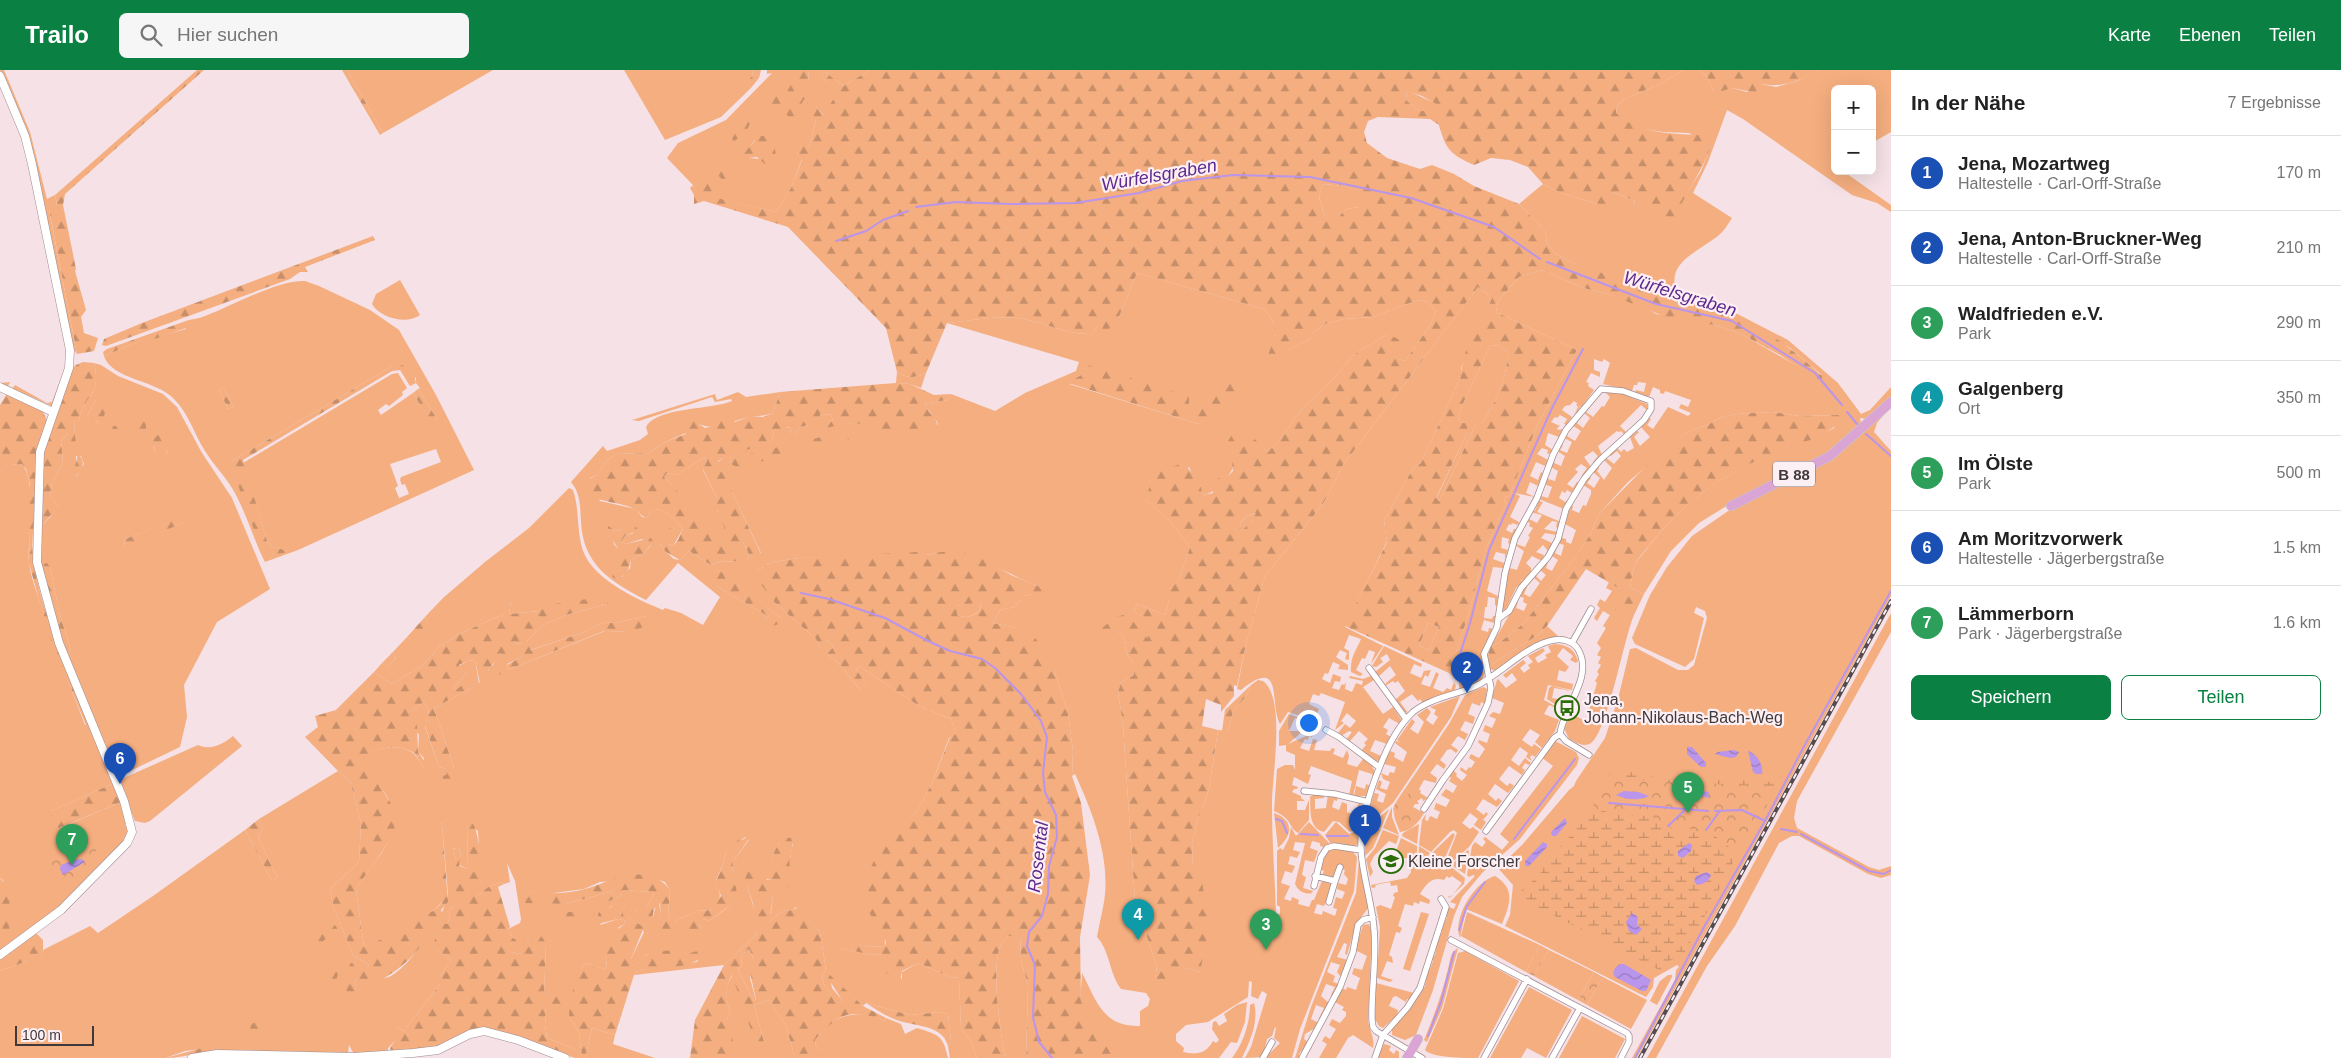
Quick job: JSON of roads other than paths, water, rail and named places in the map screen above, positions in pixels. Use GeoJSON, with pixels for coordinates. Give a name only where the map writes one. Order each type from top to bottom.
{"type":"FeatureCollection","features":[{"type":"Feature","properties":{"kind":"main road","name":"B 88"},"geometry":{"type":"LineString","coordinates":[[1731,506],[1830,456],[1891,402]]}},
{"type":"Feature","properties":{"kind":"main road"},"geometry":{"type":"LineString","coordinates":[[1409,1055],[1418,1039]]}},
{"type":"Feature","properties":{"kind":"street"},"geometry":{"type":"LineString","coordinates":[[0,76],[25,136],[68,334],[70,361],[40,452],[37,562],[45,599],[59,643],[124,801],[132,832],[127,843],[61,910],[0,956]]}},
{"type":"Feature","properties":{"kind":"street"},"geometry":{"type":"LineString","coordinates":[[0,387],[53,412]]}},
{"type":"Feature","properties":{"kind":"street"},"geometry":{"type":"LineString","coordinates":[[1424,809],[1476,733],[1491,688],[1484,654],[1496,627],[1505,573],[1515,538],[1537,498],[1557,446],[1570,424],[1600,389],[1612,389],[1632,394],[1652,403],[1651,409],[1644,420],[1600,460],[1584,479],[1566,509],[1558,539],[1548,556],[1521,588],[1509,611],[1498,619]]}},
{"type":"Feature","properties":{"kind":"street"},"geometry":{"type":"LineString","coordinates":[[1572,644],[1591,609]]}},
{"type":"Feature","properties":{"kind":"street"},"geometry":{"type":"LineString","coordinates":[[1422,1058],[1409,1055],[1373,1027],[1375,932],[1361,850],[1362,829],[1379,767],[1387,750],[1406,720],[1424,705],[1465,690],[1489,678],[1543,643],[1561,640],[1572,644],[1579,650],[1582,667],[1574,697],[1561,726],[1560,734],[1554,738],[1524,777],[1486,831]]}},
{"type":"Feature","properties":{"kind":"street"},"geometry":{"type":"LineString","coordinates":[[1369,668],[1406,720]]}},
{"type":"Feature","properties":{"kind":"street"},"geometry":{"type":"LineString","coordinates":[[1326,730],[1339,737],[1379,767]]}},
{"type":"Feature","properties":{"kind":"street"},"geometry":{"type":"LineString","coordinates":[[1560,734],[1574,746],[1589,755]]}},
{"type":"Feature","properties":{"kind":"street"},"geometry":{"type":"LineString","coordinates":[[1304,790],[1335,794],[1368,802]]}},
{"type":"Feature","properties":{"kind":"street"},"geometry":{"type":"LineString","coordinates":[[1314,886],[1323,852],[1327,848],[1334,846],[1361,850]]}},
{"type":"Feature","properties":{"kind":"street"},"geometry":{"type":"LineString","coordinates":[[1329,902],[1340,867]]}},
{"type":"Feature","properties":{"kind":"street"},"geometry":{"type":"LineString","coordinates":[[1316,876],[1336,881]]}},
{"type":"Feature","properties":{"kind":"street"},"geometry":{"type":"LineString","coordinates":[[1375,1058],[1383,1035],[1407,1008],[1420,988],[1446,907],[1441,899]]}},
{"type":"Feature","properties":{"kind":"street"},"geometry":{"type":"LineString","coordinates":[[1302,1058],[1340,987],[1353,952],[1358,925],[1362,920],[1373,917]]}},
{"type":"Feature","properties":{"kind":"street"},"geometry":{"type":"LineString","coordinates":[[1451,940],[1527,978],[1629,1036],[1629,1042],[1621,1058]]}},
{"type":"Feature","properties":{"kind":"street"},"geometry":{"type":"LineString","coordinates":[[1484,1058],[1527,978]]}},
{"type":"Feature","properties":{"kind":"street"},"geometry":{"type":"LineString","coordinates":[[1552,1058],[1580,1008]]}},
{"type":"Feature","properties":{"kind":"street"},"geometry":{"type":"LineString","coordinates":[[192,1058],[217,1054],[353,1057],[414,1053],[438,1050],[470,1034],[484,1032],[518,1040],[565,1058]]}},
{"type":"Feature","properties":{"kind":"street"},"geometry":{"type":"LineString","coordinates":[[1263,1058],[1272,1042]]}},
{"type":"Feature","properties":{"kind":"water"},"geometry":{"type":"Polygon","coordinates":[[[1687,747],[1692,747],[1706,763],[1706,767],[1701,767],[1687,754],[1687,747]]]}},
{"type":"Feature","properties":{"kind":"water"},"geometry":{"type":"Polygon","coordinates":[[[1734,750],[1739,752],[1736,757],[1730,758],[1715,754],[1718,752],[1734,750]]]}},
{"type":"Feature","properties":{"kind":"water"},"geometry":{"type":"Polygon","coordinates":[[[1748,751],[1759,760],[1762,774],[1753,772],[1748,751]]]}},
{"type":"Feature","properties":{"kind":"water"},"geometry":{"type":"Polygon","coordinates":[[[1691,789],[1709,792],[1710,798],[1681,792],[1681,790],[1691,789]]]}},
{"type":"Feature","properties":{"kind":"water"},"geometry":{"type":"Polygon","coordinates":[[[1624,791],[1638,792],[1649,796],[1641,799],[1632,799],[1616,795],[1624,791]]]}},
{"type":"Feature","properties":{"kind":"water"},"geometry":{"type":"Polygon","coordinates":[[[1565,818],[1567,823],[1556,836],[1552,836],[1551,832],[1565,818]]]}},
{"type":"Feature","properties":{"kind":"water"},"geometry":{"type":"Polygon","coordinates":[[[1543,842],[1547,844],[1547,847],[1529,866],[1526,866],[1525,861],[1543,842]]]}},
{"type":"Feature","properties":{"kind":"water"},"geometry":{"type":"Polygon","coordinates":[[[1689,843],[1692,845],[1691,851],[1683,858],[1678,856],[1678,851],[1689,843]]]}},
{"type":"Feature","properties":{"kind":"water"},"geometry":{"type":"Polygon","coordinates":[[[82,859],[85,862],[63,875],[60,869],[61,865],[82,859]]]}},
{"type":"Feature","properties":{"kind":"water"},"geometry":{"type":"Polygon","coordinates":[[[1707,872],[1711,875],[1709,879],[1697,885],[1694,881],[1696,876],[1707,872]]]}},
{"type":"Feature","properties":{"kind":"water"},"geometry":{"type":"Polygon","coordinates":[[[1632,913],[1638,917],[1637,925],[1642,929],[1636,935],[1629,931],[1626,922],[1632,913]]]}},
{"type":"Feature","properties":{"kind":"water"},"geometry":{"type":"Polygon","coordinates":[[[1620,964],[1624,964],[1651,980],[1646,991],[1642,991],[1615,977],[1613,973],[1620,964]]]}},
{"type":"Feature","properties":{"kind":"waterway","name":"Würfelsgraben"},"geometry":{"type":"LineString","coordinates":[[916,207],[956,202],[1010,204],[1075,203],[1139,193],[1182,181],[1233,175],[1310,177],[1411,198],[1494,227],[1540,259]]}},
{"type":"Feature","properties":{"kind":"waterway","name":"Würfelsgraben"},"geometry":{"type":"LineString","coordinates":[[836,241],[866,231],[883,220],[908,211]]}},
{"type":"Feature","properties":{"kind":"waterway","name":"Würfelsgraben"},"geometry":{"type":"LineString","coordinates":[[1547,262],[1656,304],[1732,321],[1815,373],[1842,405]]}},
{"type":"Feature","properties":{"kind":"waterway"},"geometry":{"type":"LineString","coordinates":[[1464,683],[1454,673],[1470,623],[1489,550],[1552,408],[1583,349]]}},
{"type":"Feature","properties":{"kind":"waterway","name":"Würfelsgraben"},"geometry":{"type":"LineString","coordinates":[[1847,412],[1857,424]]}},
{"type":"Feature","properties":{"kind":"waterway","name":"Würfelsgraben"},"geometry":{"type":"LineString","coordinates":[[1866,434],[1891,456]]}},
{"type":"Feature","properties":{"kind":"waterway"},"geometry":{"type":"LineString","coordinates":[[1635,1058],[1704,927],[1765,821],[1802,750],[1891,591]]}},
{"type":"Feature","properties":{"kind":"waterway","name":"Rosental"},"geometry":{"type":"LineString","coordinates":[[801,593],[829,599],[885,618],[950,651],[982,659],[995,668],[1021,694],[1041,721],[1047,737],[1043,773],[1045,792],[1056,815],[1057,837],[1049,866],[1048,894],[1042,916],[1029,932],[1027,946],[1035,965],[1033,1017],[1039,1042],[1052,1058]]}},
{"type":"Feature","properties":{"kind":"waterway"},"geometry":{"type":"LineString","coordinates":[[1514,839],[1575,759]]}},
{"type":"Feature","properties":{"kind":"waterway"},"geometry":{"type":"LineString","coordinates":[[1609,803],[1708,811]]}},
{"type":"Feature","properties":{"kind":"waterway"},"geometry":{"type":"LineString","coordinates":[[1668,826],[1686,809]]}},
{"type":"Feature","properties":{"kind":"waterway"},"geometry":{"type":"LineString","coordinates":[[1715,811],[1742,810],[1765,821]]}},
{"type":"Feature","properties":{"kind":"waterway"},"geometry":{"type":"LineString","coordinates":[[1706,830],[1719,812]]}},
{"type":"Feature","properties":{"kind":"waterway"},"geometry":{"type":"LineString","coordinates":[[1276,819],[1282,821],[1287,833]]}},
{"type":"Feature","properties":{"kind":"waterway"},"geometry":{"type":"LineString","coordinates":[[1781,829],[1797,832]]}},
{"type":"Feature","properties":{"kind":"waterway"},"geometry":{"type":"LineString","coordinates":[[1301,834],[1318,835]]}},
{"type":"Feature","properties":{"kind":"waterway"},"geometry":{"type":"LineString","coordinates":[[1801,834],[1869,871],[1884,874],[1891,870]]}},
{"type":"Feature","properties":{"kind":"waterway"},"geometry":{"type":"LineString","coordinates":[[1327,836],[1348,836]]}},
{"type":"Feature","properties":{"kind":"waterway"},"geometry":{"type":"LineString","coordinates":[[1459,930],[1467,906],[1485,882]]}},
{"type":"Feature","properties":{"kind":"waterway"},"geometry":{"type":"LineString","coordinates":[[1428,1036],[1441,1002],[1454,952]]}},
{"type":"Feature","properties":{"kind":"railway"},"geometry":{"type":"LineString","coordinates":[[1640,1058],[1891,601]]}},
{"type":"Feature","properties":{"kind":"place","name":"Jena, Anton-Bruckner-Weg"},"geometry":{"type":"Point","coordinates":[1467,693]}},
{"type":"Feature","properties":{"kind":"place","name":"Jena, Johann-Nikolaus-Bach-Weg"},"geometry":{"type":"Point","coordinates":[1567,708]}},
{"type":"Feature","properties":{"kind":"place","name":"Am Moritzvorwerk"},"geometry":{"type":"Point","coordinates":[120,784]}},
{"type":"Feature","properties":{"kind":"place","name":"Im Ölste"},"geometry":{"type":"Point","coordinates":[1688,813]}},
{"type":"Feature","properties":{"kind":"place","name":"Jena, Mozartweg"},"geometry":{"type":"Point","coordinates":[1365,846]}},
{"type":"Feature","properties":{"kind":"place","name":"Kleine Forscher"},"geometry":{"type":"Point","coordinates":[1391,861]}},
{"type":"Feature","properties":{"kind":"place","name":"Lämmerborn"},"geometry":{"type":"Point","coordinates":[72,865]}},
{"type":"Feature","properties":{"kind":"place","name":"Galgenberg"},"geometry":{"type":"Point","coordinates":[1138,940]}},
{"type":"Feature","properties":{"kind":"place","name":"Waldfrieden e.V."},"geometry":{"type":"Point","coordinates":[1266,950]}}]}
